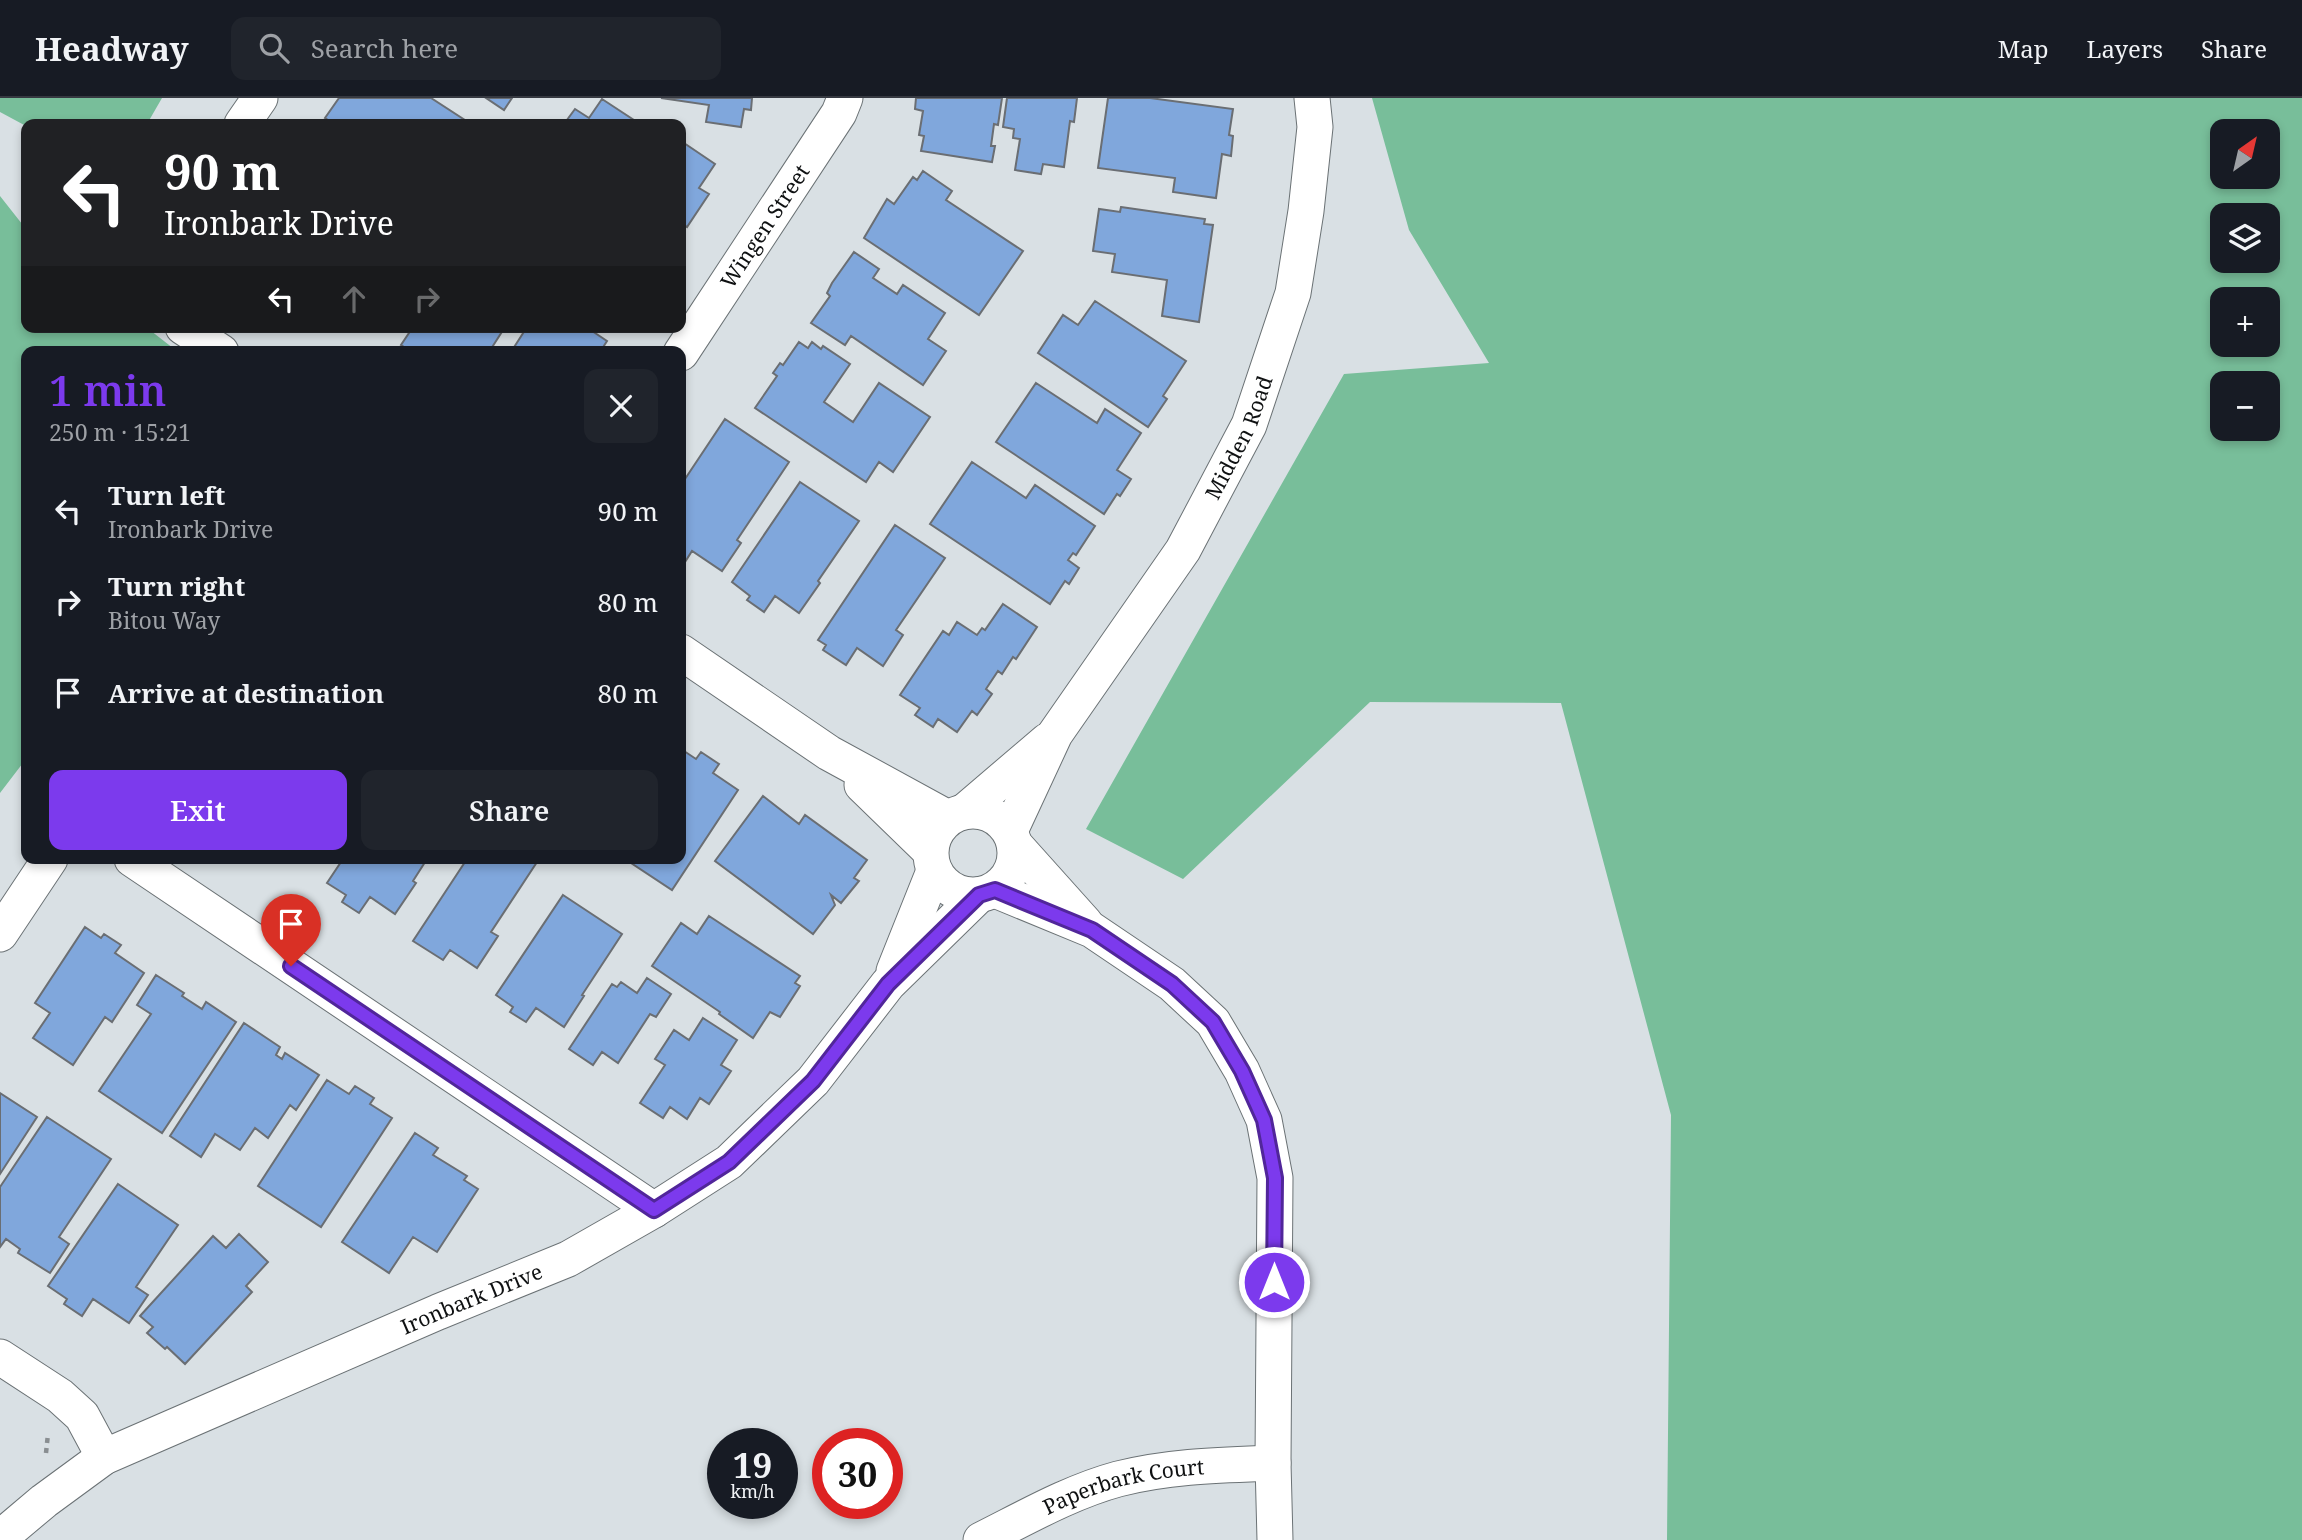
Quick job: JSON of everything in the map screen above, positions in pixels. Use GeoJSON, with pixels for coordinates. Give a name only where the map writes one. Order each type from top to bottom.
{"type":"FeatureCollection","features":[{"type":"Feature","properties":{"kind":"street"},"geometry":{"type":"LineString","coordinates":[[245,119],[260,98]]}},
{"type":"Feature","properties":{"kind":"street","name":"Wingen Street"},"geometry":{"type":"LineString","coordinates":[[686,346],[839,113],[845,98]]}},
{"type":"Feature","properties":{"kind":"street","name":"Midden Road"},"geometry":{"type":"LineString","coordinates":[[1013,839],[1055,734],[1183,550],[1249,425],[1293,293],[1306,211],[1315,127],[1311,98]]}},
{"type":"Feature","properties":{"kind":"street"},"geometry":{"type":"LineString","coordinates":[[192,333],[212,346]]}},
{"type":"Feature","properties":{"kind":"street"},"geometry":{"type":"LineString","coordinates":[[686,655],[829,753],[956,814],[982,811],[999,819],[1013,839],[1092,930]]}},
{"type":"Feature","properties":{"kind":"street","name":"Midden Road"},"geometry":{"type":"LineString","coordinates":[[956,814],[1055,734]]}},
{"type":"Feature","properties":{"kind":"street"},"geometry":{"type":"LineString","coordinates":[[829,753],[932,861],[947,887],[962,894],[987,893],[1092,930],[1172,984],[1213,1022],[1242,1071],[1264,1120],[1275,1178],[1275,1540]]}},
{"type":"Feature","properties":{"kind":"street"},"geometry":{"type":"LineString","coordinates":[[932,861],[936,831],[956,814]]}},
{"type":"Feature","properties":{"kind":"street"},"geometry":{"type":"LineString","coordinates":[[987,893],[1008,878],[1015,863],[1013,839]]}},
{"type":"Feature","properties":{"kind":"street","name":"Ironbark Drive"},"geometry":{"type":"LineString","coordinates":[[888,984],[932,861]]}},
{"type":"Feature","properties":{"kind":"street"},"geometry":{"type":"LineString","coordinates":[[0,934],[47,864]]}},
{"type":"Feature","properties":{"kind":"street"},"geometry":{"type":"LineString","coordinates":[[139,864],[654,1210]]}},
{"type":"Feature","properties":{"kind":"street","name":"Ironbark Drive"},"geometry":{"type":"LineString","coordinates":[[0,1538],[44,1501],[104,1457],[568,1259],[654,1210],[729,1162],[813,1081],[888,984],[987,893]]}},
{"type":"Feature","properties":{"kind":"street"},"geometry":{"type":"LineString","coordinates":[[0,1357],[60,1396],[82,1416],[104,1457]]}},
{"type":"Feature","properties":{"kind":"street","name":"Paperbark Court"},"geometry":{"type":"LineString","coordinates":[[981,1540],[1065,1498],[1118,1479],[1189,1467],[1273,1463]]}},
{"type":"Feature","properties":{"kind":"path"},"geometry":{"type":"LineString","coordinates":[[45,1458],[48,1433]]}},
{"type":"Feature","properties":{"kind":"green space"},"geometry":{"type":"Polygon","coordinates":[[[0,98],[162,98],[150,119],[21,119],[21,123],[0,112],[0,98]]]}},
{"type":"Feature","properties":{"kind":"green space"},"geometry":{"type":"Polygon","coordinates":[[[1372,98],[2302,98],[2302,1540],[1667,1540],[1671,1115],[1561,703],[1370,702],[1183,879],[1086,829],[1344,374],[1489,363],[1409,230],[1372,98]]]}},
{"type":"Feature","properties":{"kind":"green space"},"geometry":{"type":"Polygon","coordinates":[[[0,196],[21,223],[21,333],[154,333],[170,346],[21,346],[21,766],[0,793],[0,196]]]}},
{"type":"Feature","properties":{"kind":"building"},"geometry":{"type":"Polygon","coordinates":[[[339,98],[431,98],[463,119],[326,119],[339,98]]]}},
{"type":"Feature","properties":{"kind":"building"},"geometry":{"type":"Polygon","coordinates":[[[486,98],[512,98],[504,110],[486,98]]]}},
{"type":"Feature","properties":{"kind":"building"},"geometry":{"type":"Polygon","coordinates":[[[661,98],[752,98],[751,110],[744,109],[741,127],[706,122],[709,105],[661,98]]]}},
{"type":"Feature","properties":{"kind":"building"},"geometry":{"type":"Polygon","coordinates":[[[916,98],[1002,98],[998,125],[994,124],[991,146],[995,146],[992,162],[921,151],[924,136],[919,135],[923,111],[915,109],[916,98]]]}},
{"type":"Feature","properties":{"kind":"building"},"geometry":{"type":"Polygon","coordinates":[[[1007,98],[1077,98],[1074,122],[1070,121],[1064,167],[1043,164],[1041,174],[1015,170],[1020,139],[1013,138],[1014,129],[1003,127],[1007,98]]]}},
{"type":"Feature","properties":{"kind":"building"},"geometry":{"type":"Polygon","coordinates":[[[1108,98],[1150,98],[1233,109],[1229,135],[1233,136],[1231,156],[1222,154],[1216,198],[1173,192],[1175,178],[1098,168],[1108,98]]]}},
{"type":"Feature","properties":{"kind":"building"},"geometry":{"type":"Polygon","coordinates":[[[602,99],[632,119],[568,119],[575,109],[589,118],[602,99]]]}},
{"type":"Feature","properties":{"kind":"building"},"geometry":{"type":"Polygon","coordinates":[[[686,144],[715,164],[699,188],[709,194],[687,227],[686,144]]]}},
{"type":"Feature","properties":{"kind":"building"},"geometry":{"type":"Polygon","coordinates":[[[923,171],[952,191],[946,200],[1023,251],[979,315],[864,238],[887,199],[894,204],[913,177],[917,180],[923,171]]]}},
{"type":"Feature","properties":{"kind":"building"},"geometry":{"type":"Polygon","coordinates":[[[1121,207],[1205,219],[1204,224],[1213,225],[1199,322],[1162,316],[1167,280],[1112,272],[1115,254],[1093,251],[1099,209],[1120,212],[1121,207]]]}},
{"type":"Feature","properties":{"kind":"building"},"geometry":{"type":"Polygon","coordinates":[[[854,252],[879,269],[873,278],[897,294],[903,285],[945,313],[928,339],[946,351],[923,385],[851,336],[845,345],[811,323],[830,296],[827,293],[832,283],[854,252]]]}},
{"type":"Feature","properties":{"kind":"building"},"geometry":{"type":"Polygon","coordinates":[[[1095,301],[1186,361],[1163,396],[1167,399],[1148,427],[1038,353],[1063,315],[1078,325],[1095,301]]]}},
{"type":"Feature","properties":{"kind":"building"},"geometry":{"type":"Polygon","coordinates":[[[409,333],[501,333],[493,346],[401,345],[409,333]]]}},
{"type":"Feature","properties":{"kind":"building"},"geometry":{"type":"Polygon","coordinates":[[[523,333],[595,333],[607,341],[604,346],[515,346],[523,333]]]}},
{"type":"Feature","properties":{"kind":"building"},"geometry":{"type":"Polygon","coordinates":[[[799,342],[808,348],[812,342],[821,349],[823,346],[850,364],[824,402],[853,422],[879,383],[930,417],[893,472],[879,462],[866,482],[755,408],[777,376],[773,373],[780,363],[783,365],[799,342]]]}},
{"type":"Feature","properties":{"kind":"building"},"geometry":{"type":"Polygon","coordinates":[[[1036,383],[1097,423],[1105,409],[1141,433],[1117,470],[1131,479],[1104,514],[996,442],[1036,383]]]}},
{"type":"Feature","properties":{"kind":"building"},"geometry":{"type":"Polygon","coordinates":[[[725,419],[789,462],[737,540],[741,543],[722,571],[692,551],[686,560],[686,478],[725,419]]]}},
{"type":"Feature","properties":{"kind":"building"},"geometry":{"type":"Polygon","coordinates":[[[972,462],[1026,498],[1035,485],[1095,526],[1076,555],[1073,553],[1068,560],[1079,568],[1069,584],[1065,581],[1050,604],[930,524],[972,462]]]}},
{"type":"Feature","properties":{"kind":"building"},"geometry":{"type":"Polygon","coordinates":[[[800,482],[859,521],[799,613],[775,596],[764,612],[747,600],[750,596],[732,582],[800,482]]]}},
{"type":"Feature","properties":{"kind":"building"},"geometry":{"type":"Polygon","coordinates":[[[895,525],[945,558],[896,630],[903,635],[883,666],[857,648],[846,665],[823,650],[826,645],[818,640],[895,525]]]}},
{"type":"Feature","properties":{"kind":"building"},"geometry":{"type":"Polygon","coordinates":[[[1003,604],[1037,627],[1016,659],[1013,657],[1002,674],[998,671],[986,689],[992,694],[977,715],[972,711],[957,732],[938,719],[933,727],[915,715],[920,708],[900,695],[943,631],[949,635],[957,622],[977,635],[982,628],[985,630],[1003,604]]]}},
{"type":"Feature","properties":{"kind":"building"},"geometry":{"type":"Polygon","coordinates":[[[686,752],[696,759],[701,752],[719,764],[713,773],[738,790],[672,890],[633,864],[686,864],[686,752]]]}},
{"type":"Feature","properties":{"kind":"building"},"geometry":{"type":"Polygon","coordinates":[[[763,796],[799,824],[805,815],[867,860],[854,878],[859,881],[841,903],[831,895],[835,905],[813,934],[715,861],[763,796]]]}},
{"type":"Feature","properties":{"kind":"building"},"geometry":{"type":"Polygon","coordinates":[[[340,864],[424,864],[413,881],[416,883],[395,914],[370,897],[359,913],[342,902],[346,895],[327,883],[340,864]]]}},
{"type":"Feature","properties":{"kind":"building"},"geometry":{"type":"Polygon","coordinates":[[[464,864],[536,864],[491,932],[498,936],[477,968],[450,950],[443,960],[413,941],[464,864]]]}},
{"type":"Feature","properties":{"kind":"building"},"geometry":{"type":"Polygon","coordinates":[[[563,895],[622,934],[564,1027],[536,1008],[526,1022],[510,1012],[513,1007],[496,995],[563,895]]]}},
{"type":"Feature","properties":{"kind":"building"},"geometry":{"type":"Polygon","coordinates":[[[709,916],[800,976],[795,983],[800,986],[780,1017],[770,1012],[753,1038],[652,966],[681,923],[697,934],[709,916]]]}},
{"type":"Feature","properties":{"kind":"building"},"geometry":{"type":"Polygon","coordinates":[[[85,927],[101,938],[104,934],[121,945],[115,953],[144,973],[112,1022],[105,1017],[73,1065],[33,1038],[50,1013],[35,1003],[85,927]]]}},
{"type":"Feature","properties":{"kind":"building"},"geometry":{"type":"Polygon","coordinates":[[[156,975],[184,993],[182,996],[202,1009],[206,1002],[236,1022],[162,1133],[99,1091],[151,1014],[137,1005],[156,975]]]}},
{"type":"Feature","properties":{"kind":"building"},"geometry":{"type":"Polygon","coordinates":[[[647,978],[671,994],[656,1017],[650,1014],[618,1063],[602,1052],[593,1065],[569,1049],[612,984],[617,987],[621,982],[637,993],[647,978]]]}},
{"type":"Feature","properties":{"kind":"building"},"geometry":{"type":"Polygon","coordinates":[[[703,1018],[737,1040],[721,1065],[731,1071],[709,1104],[700,1098],[687,1119],[670,1107],[663,1118],[640,1103],[665,1065],[655,1059],[674,1030],[689,1040],[703,1018]]]}},
{"type":"Feature","properties":{"kind":"building"},"geometry":{"type":"Polygon","coordinates":[[[244,1023],[280,1047],[276,1055],[282,1059],[285,1053],[319,1075],[296,1110],[290,1105],[268,1138],[255,1128],[240,1150],[215,1134],[201,1157],[170,1136],[244,1023]]]}},
{"type":"Feature","properties":{"kind":"building"},"geometry":{"type":"Polygon","coordinates":[[[327,1080],[349,1094],[355,1086],[374,1098],[370,1104],[392,1118],[321,1227],[258,1186],[327,1080]]]}},
{"type":"Feature","properties":{"kind":"building"},"geometry":{"type":"Polygon","coordinates":[[[0,1093],[37,1117],[0,1174],[0,1093]]]}},
{"type":"Feature","properties":{"kind":"building"},"geometry":{"type":"Polygon","coordinates":[[[47,1117],[111,1159],[59,1237],[69,1244],[50,1273],[18,1253],[20,1249],[6,1239],[0,1247],[0,1187],[47,1117]]]}},
{"type":"Feature","properties":{"kind":"building"},"geometry":{"type":"Polygon","coordinates":[[[415,1133],[438,1148],[433,1155],[467,1176],[464,1180],[478,1189],[437,1252],[413,1237],[389,1273],[342,1242],[415,1133]]]}},
{"type":"Feature","properties":{"kind":"building"},"geometry":{"type":"Polygon","coordinates":[[[118,1184],[178,1225],[136,1287],[148,1295],[129,1323],[93,1299],[82,1316],[64,1304],[67,1299],[48,1286],[118,1184]]]}},
{"type":"Feature","properties":{"kind":"building"},"geometry":{"type":"Polygon","coordinates":[[[239,1234],[268,1262],[246,1286],[252,1292],[185,1364],[147,1333],[153,1327],[140,1316],[213,1236],[226,1248],[239,1234]]]}},
{"type":"Feature","properties":{"kind":"route"},"geometry":{"type":"LineString","coordinates":[[291,966],[654,1210],[729,1162],[813,1081],[888,984],[979,895],[995,890],[1092,930],[1172,984],[1213,1022],[1242,1071],[1264,1120],[1275,1178],[1274,1282]]}}]}
